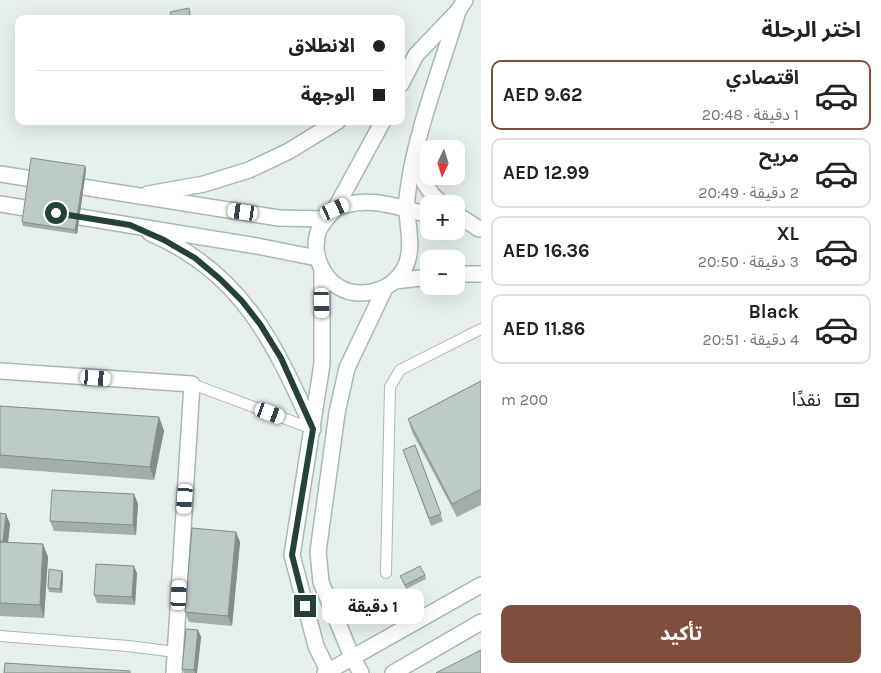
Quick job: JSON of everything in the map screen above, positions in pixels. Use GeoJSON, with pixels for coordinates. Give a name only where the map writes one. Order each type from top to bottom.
{"type":"FeatureCollection","features":[{"type":"Feature","properties":{"kind":"street"},"geometry":{"type":"LineString","coordinates":[[405,65],[462,6]]}},
{"type":"Feature","properties":{"kind":"street"},"geometry":{"type":"LineString","coordinates":[[361,673],[352,657],[322,582],[318,552],[338,413],[347,368],[390,284],[404,268],[409,254],[407,210],[416,152],[462,6]]}},
{"type":"Feature","properties":{"kind":"street"},"geometry":{"type":"LineString","coordinates":[[405,76],[416,55]]}},
{"type":"Feature","properties":{"kind":"street"},"geometry":{"type":"LineString","coordinates":[[136,196],[204,184],[249,170],[288,151],[331,125]]}},
{"type":"Feature","properties":{"kind":"street"},"geometry":{"type":"LineString","coordinates":[[381,125],[318,232],[316,245],[319,264],[322,364],[292,555],[316,646],[327,672],[481,585]]}},
{"type":"Feature","properties":{"kind":"street"},"geometry":{"type":"LineString","coordinates":[[416,152],[419,173],[424,184],[434,195]]}},
{"type":"Feature","properties":{"kind":"street"},"geometry":{"type":"LineString","coordinates":[[0,174],[279,218],[330,214],[349,202],[365,200],[420,214]]}},
{"type":"Feature","properties":{"kind":"street"},"geometry":{"type":"LineString","coordinates":[[0,204],[257,246],[319,264],[330,281],[342,289],[356,293],[371,293],[390,284],[420,279]]}},
{"type":"Feature","properties":{"kind":"street"},"geometry":{"type":"LineString","coordinates":[[380,204],[393,212],[403,224],[409,238]]}},
{"type":"Feature","properties":{"kind":"street"},"geometry":{"type":"LineString","coordinates":[[465,220],[480,229]]}},
{"type":"Feature","properties":{"kind":"street"},"geometry":{"type":"LineString","coordinates":[[130,225],[164,240],[195,258],[242,301],[281,358],[313,429]]}},
{"type":"Feature","properties":{"kind":"street"},"geometry":{"type":"LineString","coordinates":[[465,225],[480,229]]}},
{"type":"Feature","properties":{"kind":"street"},"geometry":{"type":"LineString","coordinates":[[465,274],[481,274]]}},
{"type":"Feature","properties":{"kind":"street"},"geometry":{"type":"LineString","coordinates":[[0,371],[192,384],[174,673]]}},
{"type":"Feature","properties":{"kind":"street"},"geometry":{"type":"LineString","coordinates":[[393,673],[481,622]]}},
{"type":"Feature","properties":{"kind":"lane"},"geometry":{"type":"LineString","coordinates":[[386,573],[390,387],[400,370],[481,329]]}},
{"type":"Feature","properties":{"kind":"lane"},"geometry":{"type":"LineString","coordinates":[[192,384],[313,429]]}},
{"type":"Feature","properties":{"kind":"lane"},"geometry":{"type":"LineString","coordinates":[[0,636],[128,646],[175,652]]}},
{"type":"Feature","properties":{"kind":"building"},"geometry":{"type":"Polygon","coordinates":[[[189,8],[190,15],[171,15],[170,12],[189,8]]]}},
{"type":"Feature","properties":{"kind":"building"},"geometry":{"type":"Polygon","coordinates":[[[31,158],[85,166],[75,230],[22,222],[31,158]]]}},
{"type":"Feature","properties":{"kind":"building"},"geometry":{"type":"Polygon","coordinates":[[[481,381],[481,489],[452,504],[408,419],[481,381]]]}},
{"type":"Feature","properties":{"kind":"building"},"geometry":{"type":"Polygon","coordinates":[[[0,406],[159,417],[150,467],[0,455],[0,406]]]}},
{"type":"Feature","properties":{"kind":"building"},"geometry":{"type":"Polygon","coordinates":[[[415,445],[441,514],[429,518],[403,450],[415,445]]]}},
{"type":"Feature","properties":{"kind":"building"},"geometry":{"type":"Polygon","coordinates":[[[52,490],[134,494],[133,525],[50,521],[52,490]]]}},
{"type":"Feature","properties":{"kind":"building"},"geometry":{"type":"Polygon","coordinates":[[[0,513],[6,514],[3,541],[0,541],[0,513]]]}},
{"type":"Feature","properties":{"kind":"building"},"geometry":{"type":"Polygon","coordinates":[[[192,528],[236,532],[228,616],[185,612],[192,528]]]}},
{"type":"Feature","properties":{"kind":"building"},"geometry":{"type":"Polygon","coordinates":[[[0,542],[43,544],[40,605],[0,603],[0,542]]]}},
{"type":"Feature","properties":{"kind":"building"},"geometry":{"type":"Polygon","coordinates":[[[96,564],[134,566],[132,597],[94,595],[96,564]]]}},
{"type":"Feature","properties":{"kind":"building"},"geometry":{"type":"Polygon","coordinates":[[[420,566],[425,575],[405,585],[400,576],[420,566]]]}},
{"type":"Feature","properties":{"kind":"building"},"geometry":{"type":"Polygon","coordinates":[[[49,569],[62,571],[60,589],[48,588],[49,569]]]}},
{"type":"Feature","properties":{"kind":"building"},"geometry":{"type":"Polygon","coordinates":[[[186,629],[198,630],[194,670],[182,669],[186,629]]]}},
{"type":"Feature","properties":{"kind":"building"},"geometry":{"type":"Polygon","coordinates":[[[481,650],[481,673],[436,673],[481,650]]]}},
{"type":"Feature","properties":{"kind":"building"},"geometry":{"type":"Polygon","coordinates":[[[5,663],[130,671],[130,673],[4,673],[5,663]]]}},
{"type":"Feature","properties":{"kind":"route"},"geometry":{"type":"LineString","coordinates":[[56,213],[130,225],[164,240],[195,258],[220,279],[242,301],[260,324],[281,358],[313,429],[292,555],[305,606]]}}]}
